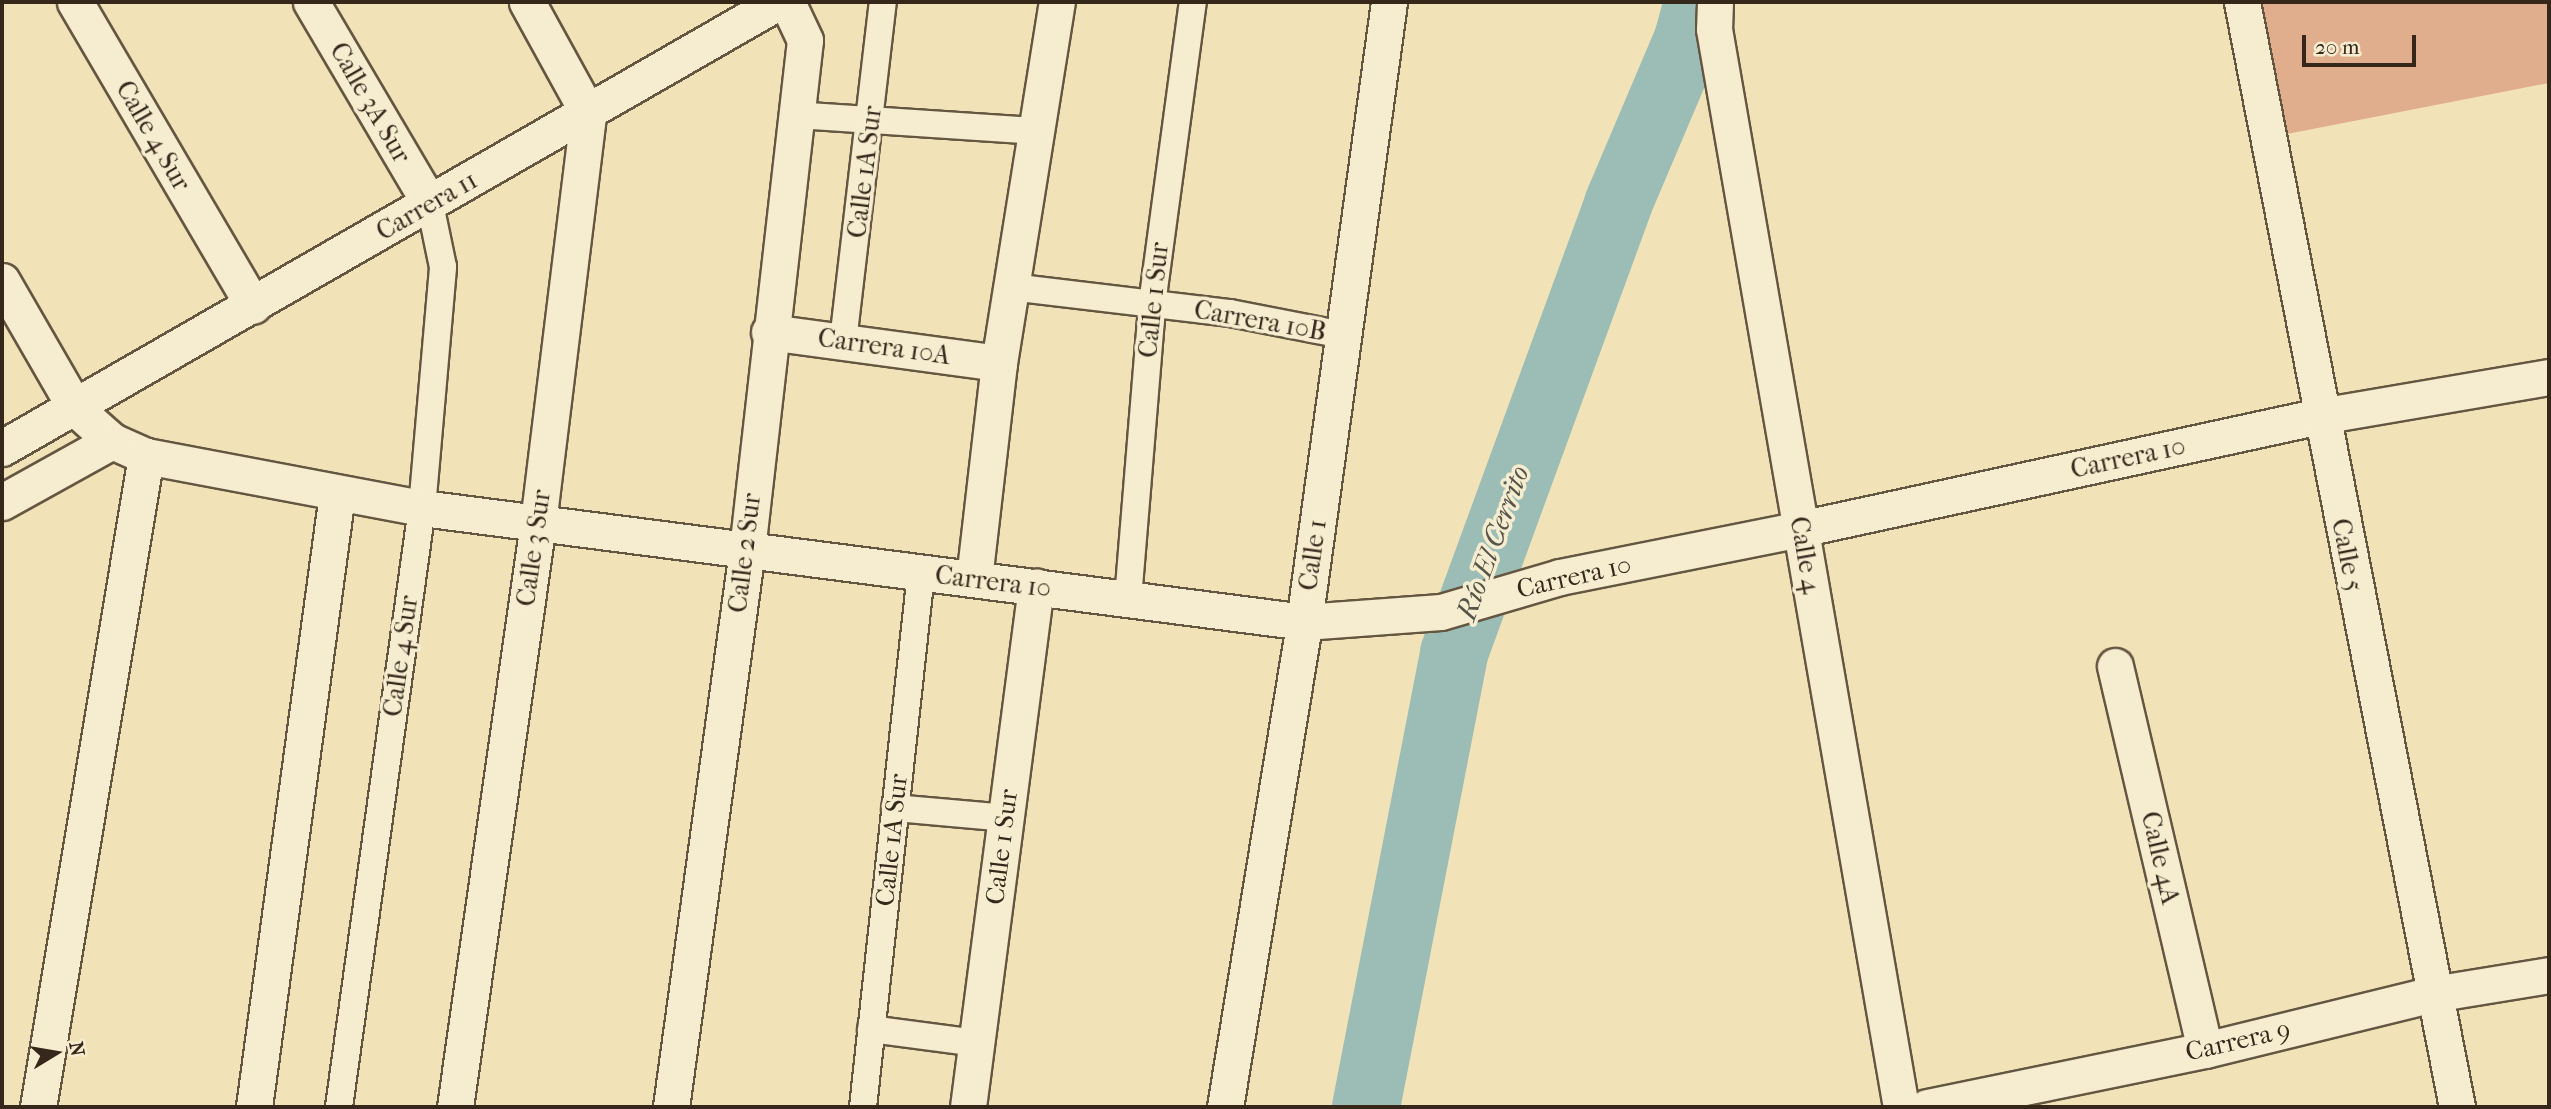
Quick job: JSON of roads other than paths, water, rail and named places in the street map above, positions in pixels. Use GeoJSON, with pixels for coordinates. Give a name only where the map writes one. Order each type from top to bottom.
{"type":"FeatureCollection","features":[{"type":"Feature","properties":{"kind":"street","name":"Calle 4 Sur"},"geometry":{"type":"LineString","coordinates":[[75,2],[253,306]]}},
{"type":"Feature","properties":{"kind":"street","name":"Calle 3A Sur"},"geometry":{"type":"LineString","coordinates":[[311,2],[430,204]]}},
{"type":"Feature","properties":{"kind":"street"},"geometry":{"type":"LineString","coordinates":[[527,2],[588,113]]}},
{"type":"Feature","properties":{"kind":"street","name":"Carrera 11"},"geometry":{"type":"LineString","coordinates":[[2,448],[76,409],[778,2]]}},
{"type":"Feature","properties":{"kind":"street","name":"Calle 2 Sur"},"geometry":{"type":"LineString","coordinates":[[671,1107],[747,550],[769,332],[805,40],[787,2]]}},
{"type":"Feature","properties":{"kind":"street","name":"Calle 1A Sur"},"geometry":{"type":"LineString","coordinates":[[843,341],[872,120],[883,2]]}},
{"type":"Feature","properties":{"kind":"street"},"geometry":{"type":"LineString","coordinates":[[974,579],[999,363],[1057,2]]}},
{"type":"Feature","properties":{"kind":"street","name":"Calle 1 Sur"},"geometry":{"type":"LineString","coordinates":[[1128,599],[1152,304],[1193,2]]}},
{"type":"Feature","properties":{"kind":"street","name":"Calle 1"},"geometry":{"type":"LineString","coordinates":[[1224,1107],[1304,622],[1388,2]]}},
{"type":"Feature","properties":{"kind":"street","name":"Calle 4"},"geometry":{"type":"LineString","coordinates":[[1715,2],[1714,30],[1901,1107]]}},
{"type":"Feature","properties":{"kind":"street","name":"Calle 5"},"geometry":{"type":"LineString","coordinates":[[2242,2],[2319,416],[2457,1107]]}},
{"type":"Feature","properties":{"kind":"street","name":"Calle 3 Sur"},"geometry":{"type":"LineString","coordinates":[[455,1107],[538,523],[588,113]]}},
{"type":"Feature","properties":{"kind":"street"},"geometry":{"type":"LineString","coordinates":[[795,115],[1036,131]]}},
{"type":"Feature","properties":{"kind":"street","name":"Calle 4 Sur"},"geometry":{"type":"LineString","coordinates":[[339,1107],[422,508],[443,267],[430,204]]}},
{"type":"Feature","properties":{"kind":"street","name":"Carrera 10"},"geometry":{"type":"LineString","coordinates":[[2,281],[76,409],[112,441],[146,456],[422,508],[1304,622],[1441,612],[1560,577],[1800,529],[2319,416],[2549,377]]}},
{"type":"Feature","properties":{"kind":"street","name":"Carrera 10B"},"geometry":{"type":"LineString","coordinates":[[1011,286],[1152,304],[1343,335]]}},
{"type":"Feature","properties":{"kind":"street","name":"Carrera 10A"},"geometry":{"type":"LineString","coordinates":[[769,332],[999,363]]}},
{"type":"Feature","properties":{"kind":"street"},"geometry":{"type":"LineString","coordinates":[[2,502],[112,441]]}},
{"type":"Feature","properties":{"kind":"street"},"geometry":{"type":"LineString","coordinates":[[38,1107],[146,456]]}},
{"type":"Feature","properties":{"kind":"street"},"geometry":{"type":"LineString","coordinates":[[254,1107],[337,494]]}},
{"type":"Feature","properties":{"kind":"street","name":"Calle 1A Sur"},"geometry":{"type":"LineString","coordinates":[[863,1107],[921,573]]}},
{"type":"Feature","properties":{"kind":"street","name":"Calle 1 Sur"},"geometry":{"type":"LineString","coordinates":[[968,1107],[1036,586]]}},
{"type":"Feature","properties":{"kind":"street","name":"Calle 4A"},"geometry":{"type":"LineString","coordinates":[[2115,666],[2205,1050]]}},
{"type":"Feature","properties":{"kind":"street"},"geometry":{"type":"LineString","coordinates":[[895,808],[1006,818]]}},
{"type":"Feature","properties":{"kind":"street","name":"Carrera 9"},"geometry":{"type":"LineString","coordinates":[[1927,1107],[2205,1050],[2433,994],[2549,975]]}},
{"type":"Feature","properties":{"kind":"street"},"geometry":{"type":"LineString","coordinates":[[871,1029],[976,1043]]}},
{"type":"Feature","properties":{"kind":"waterway","name":"Río El Cerrito"},"geometry":{"type":"LineString","coordinates":[[1366,1107],[1454,653],[1618,204],[1688,39],[1698,2]]}}]}
